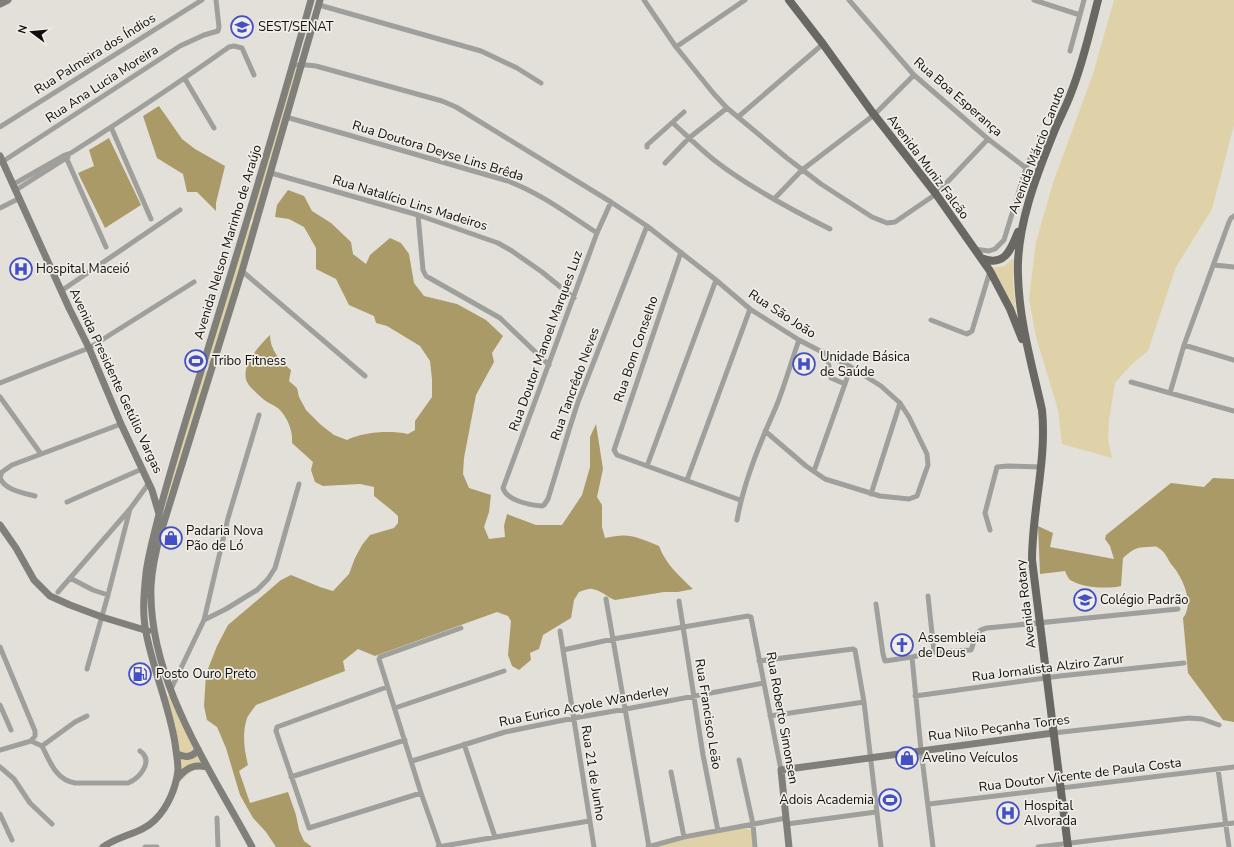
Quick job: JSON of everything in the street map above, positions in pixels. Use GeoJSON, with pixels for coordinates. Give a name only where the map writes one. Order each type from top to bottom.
{"type":"FeatureCollection","features":[{"type":"Feature","properties":{"kind":"main road"},"geometry":{"type":"LineString","coordinates":[[0,4],[8,0]]}},
{"type":"Feature","properties":{"kind":"main road","name":"Avenida Nelson Marinho de Araújo"},"geometry":{"type":"LineString","coordinates":[[176,779],[178,769],[173,732],[145,630],[144,610],[146,570],[149,552],[166,488],[248,220],[311,0]]}},
{"type":"Feature","properties":{"kind":"main road","name":"Avenida Muniz Falcão"},"geometry":{"type":"LineString","coordinates":[[789,0],[874,115],[936,194],[990,271],[1010,309],[1030,359]]}},
{"type":"Feature","properties":{"kind":"main road","name":"Avenida Márcio Canuto"},"geometry":{"type":"LineString","coordinates":[[1030,359],[1022,320],[1018,275],[1022,224],[1040,168],[1054,132],[1072,93],[1084,56],[1098,0]]}},
{"type":"Feature","properties":{"kind":"main road","name":"Avenida Nelson Marinho de Araújo"},"geometry":{"type":"LineString","coordinates":[[252,847],[207,767],[183,719],[165,674],[154,633],[151,585],[153,566],[161,532],[242,271],[320,2]]}},
{"type":"Feature","properties":{"kind":"main road","name":"Avenida Presidente Getúlio Vargas"},"geometry":{"type":"LineString","coordinates":[[1,157],[121,424],[151,486],[159,513],[161,532]]}},
{"type":"Feature","properties":{"kind":"main road"},"geometry":{"type":"LineString","coordinates":[[248,220],[256,223]]}},
{"type":"Feature","properties":{"kind":"main road"},"geometry":{"type":"LineString","coordinates":[[981,258],[995,261],[1005,257],[1009,252],[1022,224]]}},
{"type":"Feature","properties":{"kind":"main road","name":"Avenida Rotary"},"geometry":{"type":"LineString","coordinates":[[1030,359],[1042,410],[1043,442],[1032,547],[1032,560],[1068,845]]}},
{"type":"Feature","properties":{"kind":"main road"},"geometry":{"type":"LineString","coordinates":[[203,366],[211,369]]}},
{"type":"Feature","properties":{"kind":"main road"},"geometry":{"type":"LineString","coordinates":[[151,486],[159,491],[166,488]]}},
{"type":"Feature","properties":{"kind":"main road"},"geometry":{"type":"LineString","coordinates":[[0,525],[16,548],[34,580],[44,592],[56,600],[102,617],[154,633]]}},
{"type":"Feature","properties":{"kind":"main road","name":"Rua Nilo Peçanha Torres"},"geometry":{"type":"LineString","coordinates":[[781,770],[1054,733]]}},
{"type":"Feature","properties":{"kind":"main road"},"geometry":{"type":"LineString","coordinates":[[177,754],[187,757],[194,755],[198,749]]}},
{"type":"Feature","properties":{"kind":"main road"},"geometry":{"type":"LineString","coordinates":[[103,847],[140,831],[156,819],[167,804],[176,779],[182,772],[191,766],[200,765],[207,767]]}},
{"type":"Feature","properties":{"kind":"main road","name":"Rua Roberto Simonsen"},"geometry":{"type":"LineString","coordinates":[[781,770],[789,847]]}},
{"type":"Feature","properties":{"kind":"street","name":"Rua Palmeira dos Índios"},"geometry":{"type":"LineString","coordinates":[[0,127],[202,0]]}},
{"type":"Feature","properties":{"kind":"street","name":"Rua Ana Lucia Moreira"},"geometry":{"type":"LineString","coordinates":[[1,157],[180,46],[219,30],[216,0]]}},
{"type":"Feature","properties":{"kind":"street"},"geometry":{"type":"LineString","coordinates":[[644,0],[676,46],[727,108],[802,170],[872,217],[887,223],[895,222],[936,194],[988,139]]}},
{"type":"Feature","properties":{"kind":"street"},"geometry":{"type":"LineString","coordinates":[[676,46],[706,29],[745,0]]}},
{"type":"Feature","properties":{"kind":"street","name":"Rua Boa Esperança"},"geometry":{"type":"LineString","coordinates":[[849,0],[914,75],[988,139],[1026,168]]}},
{"type":"Feature","properties":{"kind":"street"},"geometry":{"type":"LineString","coordinates":[[1034,0],[1080,15]]}},
{"type":"Feature","properties":{"kind":"street"},"geometry":{"type":"LineString","coordinates":[[1070,51],[1084,0]]}},
{"type":"Feature","properties":{"kind":"street"},"geometry":{"type":"LineString","coordinates":[[320,2],[481,51],[517,68],[541,83]]}},
{"type":"Feature","properties":{"kind":"street"},"geometry":{"type":"LineString","coordinates":[[738,117],[823,44]]}},
{"type":"Feature","properties":{"kind":"street"},"geometry":{"type":"LineString","coordinates":[[15,187],[66,157],[185,79],[229,48],[238,46],[242,48],[254,75]]}},
{"type":"Feature","properties":{"kind":"street","name":"Rua São João"},"geometry":{"type":"LineString","coordinates":[[293,65],[316,66],[442,101],[456,107],[611,202],[647,226],[716,280],[750,309],[799,340],[851,367],[881,386],[900,403],[909,417],[928,457],[927,469],[918,494],[914,498],[899,499],[871,494]]}},
{"type":"Feature","properties":{"kind":"street"},"geometry":{"type":"LineString","coordinates":[[774,198],[802,170],[874,115],[914,75]]}},
{"type":"Feature","properties":{"kind":"street"},"geometry":{"type":"LineString","coordinates":[[185,79],[214,128]]}},
{"type":"Feature","properties":{"kind":"street"},"geometry":{"type":"LineString","coordinates":[[665,163],[689,138],[727,108]]}},
{"type":"Feature","properties":{"kind":"street"},"geometry":{"type":"LineString","coordinates":[[647,147],[647,145],[684,112]]}},
{"type":"Feature","properties":{"kind":"street","name":"Rua Doutora Deyse Lins Brêda"},"geometry":{"type":"LineString","coordinates":[[286,117],[522,186],[597,233]]}},
{"type":"Feature","properties":{"kind":"street"},"geometry":{"type":"LineString","coordinates":[[673,123],[730,172],[807,218],[830,229]]}},
{"type":"Feature","properties":{"kind":"street"},"geometry":{"type":"LineString","coordinates":[[111,127],[151,219]]}},
{"type":"Feature","properties":{"kind":"street"},"geometry":{"type":"LineString","coordinates":[[974,249],[989,251],[995,249],[1004,240],[1026,168],[1034,150]]}},
{"type":"Feature","properties":{"kind":"street"},"geometry":{"type":"LineString","coordinates":[[66,157],[106,248]]}},
{"type":"Feature","properties":{"kind":"street","name":"Rua Natalício Lins Madeiros"},"geometry":{"type":"LineString","coordinates":[[270,173],[418,215],[498,243],[542,272],[574,298]]}},
{"type":"Feature","properties":{"kind":"street"},"geometry":{"type":"LineString","coordinates":[[0,208],[20,198]]}},
{"type":"Feature","properties":{"kind":"street","name":"Rua Doutor Manoel Marques Luz"},"geometry":{"type":"LineString","coordinates":[[503,488],[597,233],[611,202]]}},
{"type":"Feature","properties":{"kind":"street"},"geometry":{"type":"LineString","coordinates":[[61,291],[180,210]]}},
{"type":"Feature","properties":{"kind":"street"},"geometry":{"type":"LineString","coordinates":[[418,215],[423,270],[426,276],[500,318],[549,366]]}},
{"type":"Feature","properties":{"kind":"street"},"geometry":{"type":"LineString","coordinates":[[1170,393],[1184,345],[1231,218],[1234,216]]}},
{"type":"Feature","properties":{"kind":"street","name":"Rua Tancrêdo Neves"},"geometry":{"type":"LineString","coordinates":[[503,488],[505,493],[513,499],[536,505],[544,505],[547,502],[578,402],[647,226]]}},
{"type":"Feature","properties":{"kind":"street","name":"Rua Bom Conselho"},"geometry":{"type":"LineString","coordinates":[[647,466],[615,453],[614,447],[681,252]]}},
{"type":"Feature","properties":{"kind":"street"},"geometry":{"type":"LineString","coordinates":[[1214,265],[1234,267]]}},
{"type":"Feature","properties":{"kind":"street"},"geometry":{"type":"LineString","coordinates":[[242,271],[365,376]]}},
{"type":"Feature","properties":{"kind":"street"},"geometry":{"type":"LineString","coordinates":[[931,320],[967,334],[972,331],[990,271]]}},
{"type":"Feature","properties":{"kind":"street"},"geometry":{"type":"LineString","coordinates":[[716,280],[647,466],[740,500]]}},
{"type":"Feature","properties":{"kind":"street"},"geometry":{"type":"LineString","coordinates":[[0,383],[88,348],[194,282]]}},
{"type":"Feature","properties":{"kind":"street"},"geometry":{"type":"LineString","coordinates":[[687,480],[750,309]]}},
{"type":"Feature","properties":{"kind":"street"},"geometry":{"type":"LineString","coordinates":[[737,520],[740,500],[765,431],[776,406],[799,340]]}},
{"type":"Feature","properties":{"kind":"street"},"geometry":{"type":"LineString","coordinates":[[1184,345],[1234,360]]}},
{"type":"Feature","properties":{"kind":"street"},"geometry":{"type":"LineString","coordinates":[[827,355],[831,378],[845,384]]}},
{"type":"Feature","properties":{"kind":"street"},"geometry":{"type":"LineString","coordinates":[[814,471],[851,367]]}},
{"type":"Feature","properties":{"kind":"street"},"geometry":{"type":"LineString","coordinates":[[1131,382],[1234,412]]}},
{"type":"Feature","properties":{"kind":"street"},"geometry":{"type":"LineString","coordinates":[[0,397],[41,454]]}},
{"type":"Feature","properties":{"kind":"street"},"geometry":{"type":"LineString","coordinates":[[765,431],[806,466],[825,479],[871,494],[900,403]]}},
{"type":"Feature","properties":{"kind":"street"},"geometry":{"type":"LineString","coordinates":[[171,689],[204,620],[228,518],[259,415]]}},
{"type":"Feature","properties":{"kind":"street"},"geometry":{"type":"LineString","coordinates":[[35,496],[8,486],[2,481],[0,475],[12,465],[121,424]]}},
{"type":"Feature","properties":{"kind":"street"},"geometry":{"type":"LineString","coordinates":[[990,530],[985,513],[997,467],[1041,467]]}},
{"type":"Feature","properties":{"kind":"street"},"geometry":{"type":"LineString","coordinates":[[67,502],[142,469]]}},
{"type":"Feature","properties":{"kind":"street"},"geometry":{"type":"LineString","coordinates":[[204,620],[226,609],[257,590],[268,579],[274,568],[299,484]]}},
{"type":"Feature","properties":{"kind":"street"},"geometry":{"type":"LineString","coordinates":[[58,592],[151,486]]}},
{"type":"Feature","properties":{"kind":"street"},"geometry":{"type":"LineString","coordinates":[[87,669],[130,509]]}},
{"type":"Feature","properties":{"kind":"street"},"geometry":{"type":"LineString","coordinates":[[70,578],[93,590],[108,595]]}},
{"type":"Feature","properties":{"kind":"street"},"geometry":{"type":"LineString","coordinates":[[928,596],[934,652]]}},
{"type":"Feature","properties":{"kind":"street"},"geometry":{"type":"LineString","coordinates":[[606,599],[649,847],[684,837],[753,824],[876,812]]}},
{"type":"Feature","properties":{"kind":"street","name":"Rua Francisco Leão"},"geometry":{"type":"LineString","coordinates":[[679,601],[703,754],[718,831]]}},
{"type":"Feature","properties":{"kind":"street"},"geometry":{"type":"LineString","coordinates":[[876,604],[885,661],[934,652],[971,650],[977,632],[983,629],[1178,609]]}},
{"type":"Feature","properties":{"kind":"street","name":"Rua Roberto Simonsen"},"geometry":{"type":"LineString","coordinates":[[683,626],[748,616],[751,617],[753,620],[759,661],[781,770]]}},
{"type":"Feature","properties":{"kind":"street"},"geometry":{"type":"LineString","coordinates":[[563,650],[683,626]]}},
{"type":"Feature","properties":{"kind":"street"},"geometry":{"type":"LineString","coordinates":[[461,628],[380,657],[379,659],[421,793],[440,847],[589,821]]}},
{"type":"Feature","properties":{"kind":"street","name":"Rua 21 de Junho"},"geometry":{"type":"LineString","coordinates":[[560,632],[594,847]]}},
{"type":"Feature","properties":{"kind":"street"},"geometry":{"type":"LineString","coordinates":[[0,647],[35,731],[35,736],[31,740],[0,750]]}},
{"type":"Feature","properties":{"kind":"street"},"geometry":{"type":"LineString","coordinates":[[759,661],[853,649],[855,650],[864,702],[881,847]]}},
{"type":"Feature","properties":{"kind":"street"},"geometry":{"type":"LineString","coordinates":[[912,657],[915,696],[933,847]]}},
{"type":"Feature","properties":{"kind":"street","name":"Rua Jornalista Alziro Zarur"},"geometry":{"type":"LineString","coordinates":[[915,696],[1047,678],[1184,663]]}},
{"type":"Feature","properties":{"kind":"street"},"geometry":{"type":"LineString","coordinates":[[395,708],[504,671]]}},
{"type":"Feature","properties":{"kind":"street"},"geometry":{"type":"LineString","coordinates":[[165,674],[178,672]]}},
{"type":"Feature","properties":{"kind":"street","name":"Rua Eurico Acyole Wanderley"},"geometry":{"type":"LineString","coordinates":[[412,761],[505,732],[764,683]]}},
{"type":"Feature","properties":{"kind":"street"},"geometry":{"type":"LineString","coordinates":[[388,687],[277,727],[276,729],[309,828],[421,793]]}},
{"type":"Feature","properties":{"kind":"street"},"geometry":{"type":"LineString","coordinates":[[770,716],[864,702]]}},
{"type":"Feature","properties":{"kind":"street"},"geometry":{"type":"LineString","coordinates":[[0,705],[10,730]]}},
{"type":"Feature","properties":{"kind":"street"},"geometry":{"type":"LineString","coordinates":[[42,746],[75,722],[87,716]]}},
{"type":"Feature","properties":{"kind":"street","name":"Rua Nilo Peçanha Torres"},"geometry":{"type":"LineString","coordinates":[[1054,733],[1190,718],[1202,719],[1220,725]]}},
{"type":"Feature","properties":{"kind":"street"},"geometry":{"type":"LineString","coordinates":[[31,740],[42,746],[53,768],[60,777],[69,782],[75,783],[128,783],[133,781],[141,774],[146,763],[146,758],[140,751]]}},
{"type":"Feature","properties":{"kind":"street"},"geometry":{"type":"LineString","coordinates":[[291,777],[405,740]]}},
{"type":"Feature","properties":{"kind":"street"},"geometry":{"type":"LineString","coordinates":[[464,744],[495,837]]}},
{"type":"Feature","properties":{"kind":"street"},"geometry":{"type":"LineString","coordinates":[[739,760],[753,824],[754,847]]}},
{"type":"Feature","properties":{"kind":"street"},"geometry":{"type":"LineString","coordinates":[[0,767],[14,779],[30,802],[52,824]]}},
{"type":"Feature","properties":{"kind":"street","name":"Rua Doutor Vicente de Paula Costa"},"geometry":{"type":"LineString","coordinates":[[928,804],[1234,767]]}},
{"type":"Feature","properties":{"kind":"street"},"geometry":{"type":"LineString","coordinates":[[1218,769],[1230,847]]}},
{"type":"Feature","properties":{"kind":"street"},"geometry":{"type":"LineString","coordinates":[[671,772],[684,837]]}},
{"type":"Feature","properties":{"kind":"street"},"geometry":{"type":"LineString","coordinates":[[0,814],[2,825],[12,840]]}},
{"type":"Feature","properties":{"kind":"street"},"geometry":{"type":"LineString","coordinates":[[217,818],[218,847]]}},
{"type":"Feature","properties":{"kind":"street"},"geometry":{"type":"LineString","coordinates":[[1038,847],[1068,845],[1234,823]]}},
{"type":"Feature","properties":{"kind":"street"},"geometry":{"type":"LineString","coordinates":[[145,847],[157,847]]}},
{"type":"Feature","properties":{"kind":"shaded area"},"geometry":{"type":"Polygon","coordinates":[[[1114,0],[1234,0],[1234,125],[1212,209],[1176,267],[1148,351],[1130,366],[1115,383],[1109,420],[1108,439],[1112,458],[1062,444],[1058,410],[1036,337],[1029,299],[1036,242],[1053,183],[1093,74],[1114,0]]]}},
{"type":"Feature","properties":{"kind":"shaded area"},"geometry":{"type":"Polygon","coordinates":[[[294,68],[298,68],[254,220],[251,219],[251,217],[294,68]]]}},
{"type":"Feature","properties":{"kind":"shaded area"},"geometry":{"type":"Polygon","coordinates":[[[159,106],[182,139],[195,149],[225,166],[216,203],[216,211],[197,192],[187,192],[183,174],[157,158],[143,116],[159,106]]]}},
{"type":"Feature","properties":{"kind":"shaded area"},"geometry":{"type":"Polygon","coordinates":[[[109,138],[141,205],[105,228],[78,173],[94,166],[89,150],[109,138]]]}},
{"type":"Feature","properties":{"kind":"shaded area"},"geometry":{"type":"Polygon","coordinates":[[[288,190],[304,196],[312,211],[331,223],[351,242],[353,254],[366,264],[370,255],[390,238],[401,243],[409,254],[414,283],[424,296],[457,304],[486,320],[503,336],[492,353],[494,362],[476,395],[464,458],[463,474],[469,488],[491,495],[489,512],[484,527],[489,539],[505,537],[504,526],[507,514],[536,525],[562,525],[582,495],[590,467],[590,437],[596,424],[603,469],[597,497],[602,505],[602,527],[605,538],[620,535],[633,536],[659,546],[669,564],[693,589],[615,600],[595,590],[589,589],[579,592],[574,600],[571,618],[543,635],[539,649],[530,653],[531,660],[519,670],[512,666],[508,655],[511,621],[508,616],[497,612],[375,656],[358,649],[343,661],[345,671],[256,705],[247,718],[244,730],[248,765],[239,771],[250,803],[288,792],[296,815],[299,830],[304,841],[312,847],[276,847],[266,832],[253,818],[240,795],[226,748],[217,727],[207,720],[204,706],[206,674],[217,646],[228,625],[281,580],[291,575],[333,591],[349,574],[362,545],[370,535],[394,528],[398,523],[398,516],[374,496],[374,487],[360,484],[323,486],[315,482],[311,470],[313,462],[292,443],[292,434],[289,425],[280,410],[264,400],[248,384],[246,369],[252,357],[270,335],[270,340],[276,355],[291,370],[289,381],[297,388],[299,397],[306,410],[334,435],[347,440],[361,435],[377,432],[408,434],[415,430],[415,421],[432,397],[432,379],[430,361],[420,346],[387,326],[376,323],[374,316],[349,305],[336,279],[316,269],[316,248],[304,227],[289,219],[275,217],[277,205],[288,190]]]}},
{"type":"Feature","properties":{"kind":"shaded area"},"geometry":{"type":"Polygon","coordinates":[[[251,224],[253,225],[210,365],[206,365],[249,226],[251,224]]]}},
{"type":"Feature","properties":{"kind":"shaded area"},"geometry":{"type":"Polygon","coordinates":[[[1014,258],[1013,284],[1016,313],[1002,285],[991,268],[1004,266],[1014,258]]]}},
{"type":"Feature","properties":{"kind":"shaded area"},"geometry":{"type":"Polygon","coordinates":[[[204,370],[207,371],[207,373],[167,505],[163,504],[204,370]]]}},
{"type":"Feature","properties":{"kind":"shaded area"},"geometry":{"type":"Polygon","coordinates":[[[1213,478],[1234,479],[1234,722],[1223,720],[1188,673],[1183,618],[1188,605],[1186,590],[1179,575],[1162,550],[1157,547],[1137,548],[1123,558],[1121,586],[1116,587],[1103,588],[1083,585],[1071,580],[1065,571],[1040,574],[1038,526],[1053,533],[1050,547],[1114,559],[1110,546],[1105,539],[1106,535],[1171,483],[1204,487],[1213,478]]]}},
{"type":"Feature","properties":{"kind":"shaded area"},"geometry":{"type":"Polygon","coordinates":[[[170,695],[210,772],[200,769],[192,771],[178,784],[176,727],[167,700],[167,696],[170,695]]]}},
{"type":"Feature","properties":{"kind":"shaded area"},"geometry":{"type":"Polygon","coordinates":[[[744,828],[752,830],[754,847],[654,847],[678,841],[744,828]]]}},
{"type":"Feature","properties":{"kind":"place","name":"SEST/SENAT"},"geometry":{"type":"Point","coordinates":[242,27]}},
{"type":"Feature","properties":{"kind":"place","name":"Hospital Maceió"},"geometry":{"type":"Point","coordinates":[21,269]}},
{"type":"Feature","properties":{"kind":"place","name":"Tribo Fitness"},"geometry":{"type":"Point","coordinates":[196,361]}},
{"type":"Feature","properties":{"kind":"place","name":"Unidade Básica de Saúde"},"geometry":{"type":"Point","coordinates":[804,364]}},
{"type":"Feature","properties":{"kind":"place","name":"Padaria Nova Pão de Ló"},"geometry":{"type":"Point","coordinates":[171,538]}},
{"type":"Feature","properties":{"kind":"place","name":"Colégio Padrão"},"geometry":{"type":"Point","coordinates":[1085,600]}},
{"type":"Feature","properties":{"kind":"place","name":"Assembleia de Deus"},"geometry":{"type":"Point","coordinates":[902,645]}},
{"type":"Feature","properties":{"kind":"place","name":"Posto Ouro Preto"},"geometry":{"type":"Point","coordinates":[140,674]}},
{"type":"Feature","properties":{"kind":"place","name":"Avelino Veículos"},"geometry":{"type":"Point","coordinates":[907,758]}},
{"type":"Feature","properties":{"kind":"place","name":"Adois Academia"},"geometry":{"type":"Point","coordinates":[890,800]}},
{"type":"Feature","properties":{"kind":"place","name":"Hospital Alvorada"},"geometry":{"type":"Point","coordinates":[1008,813]}}]}
